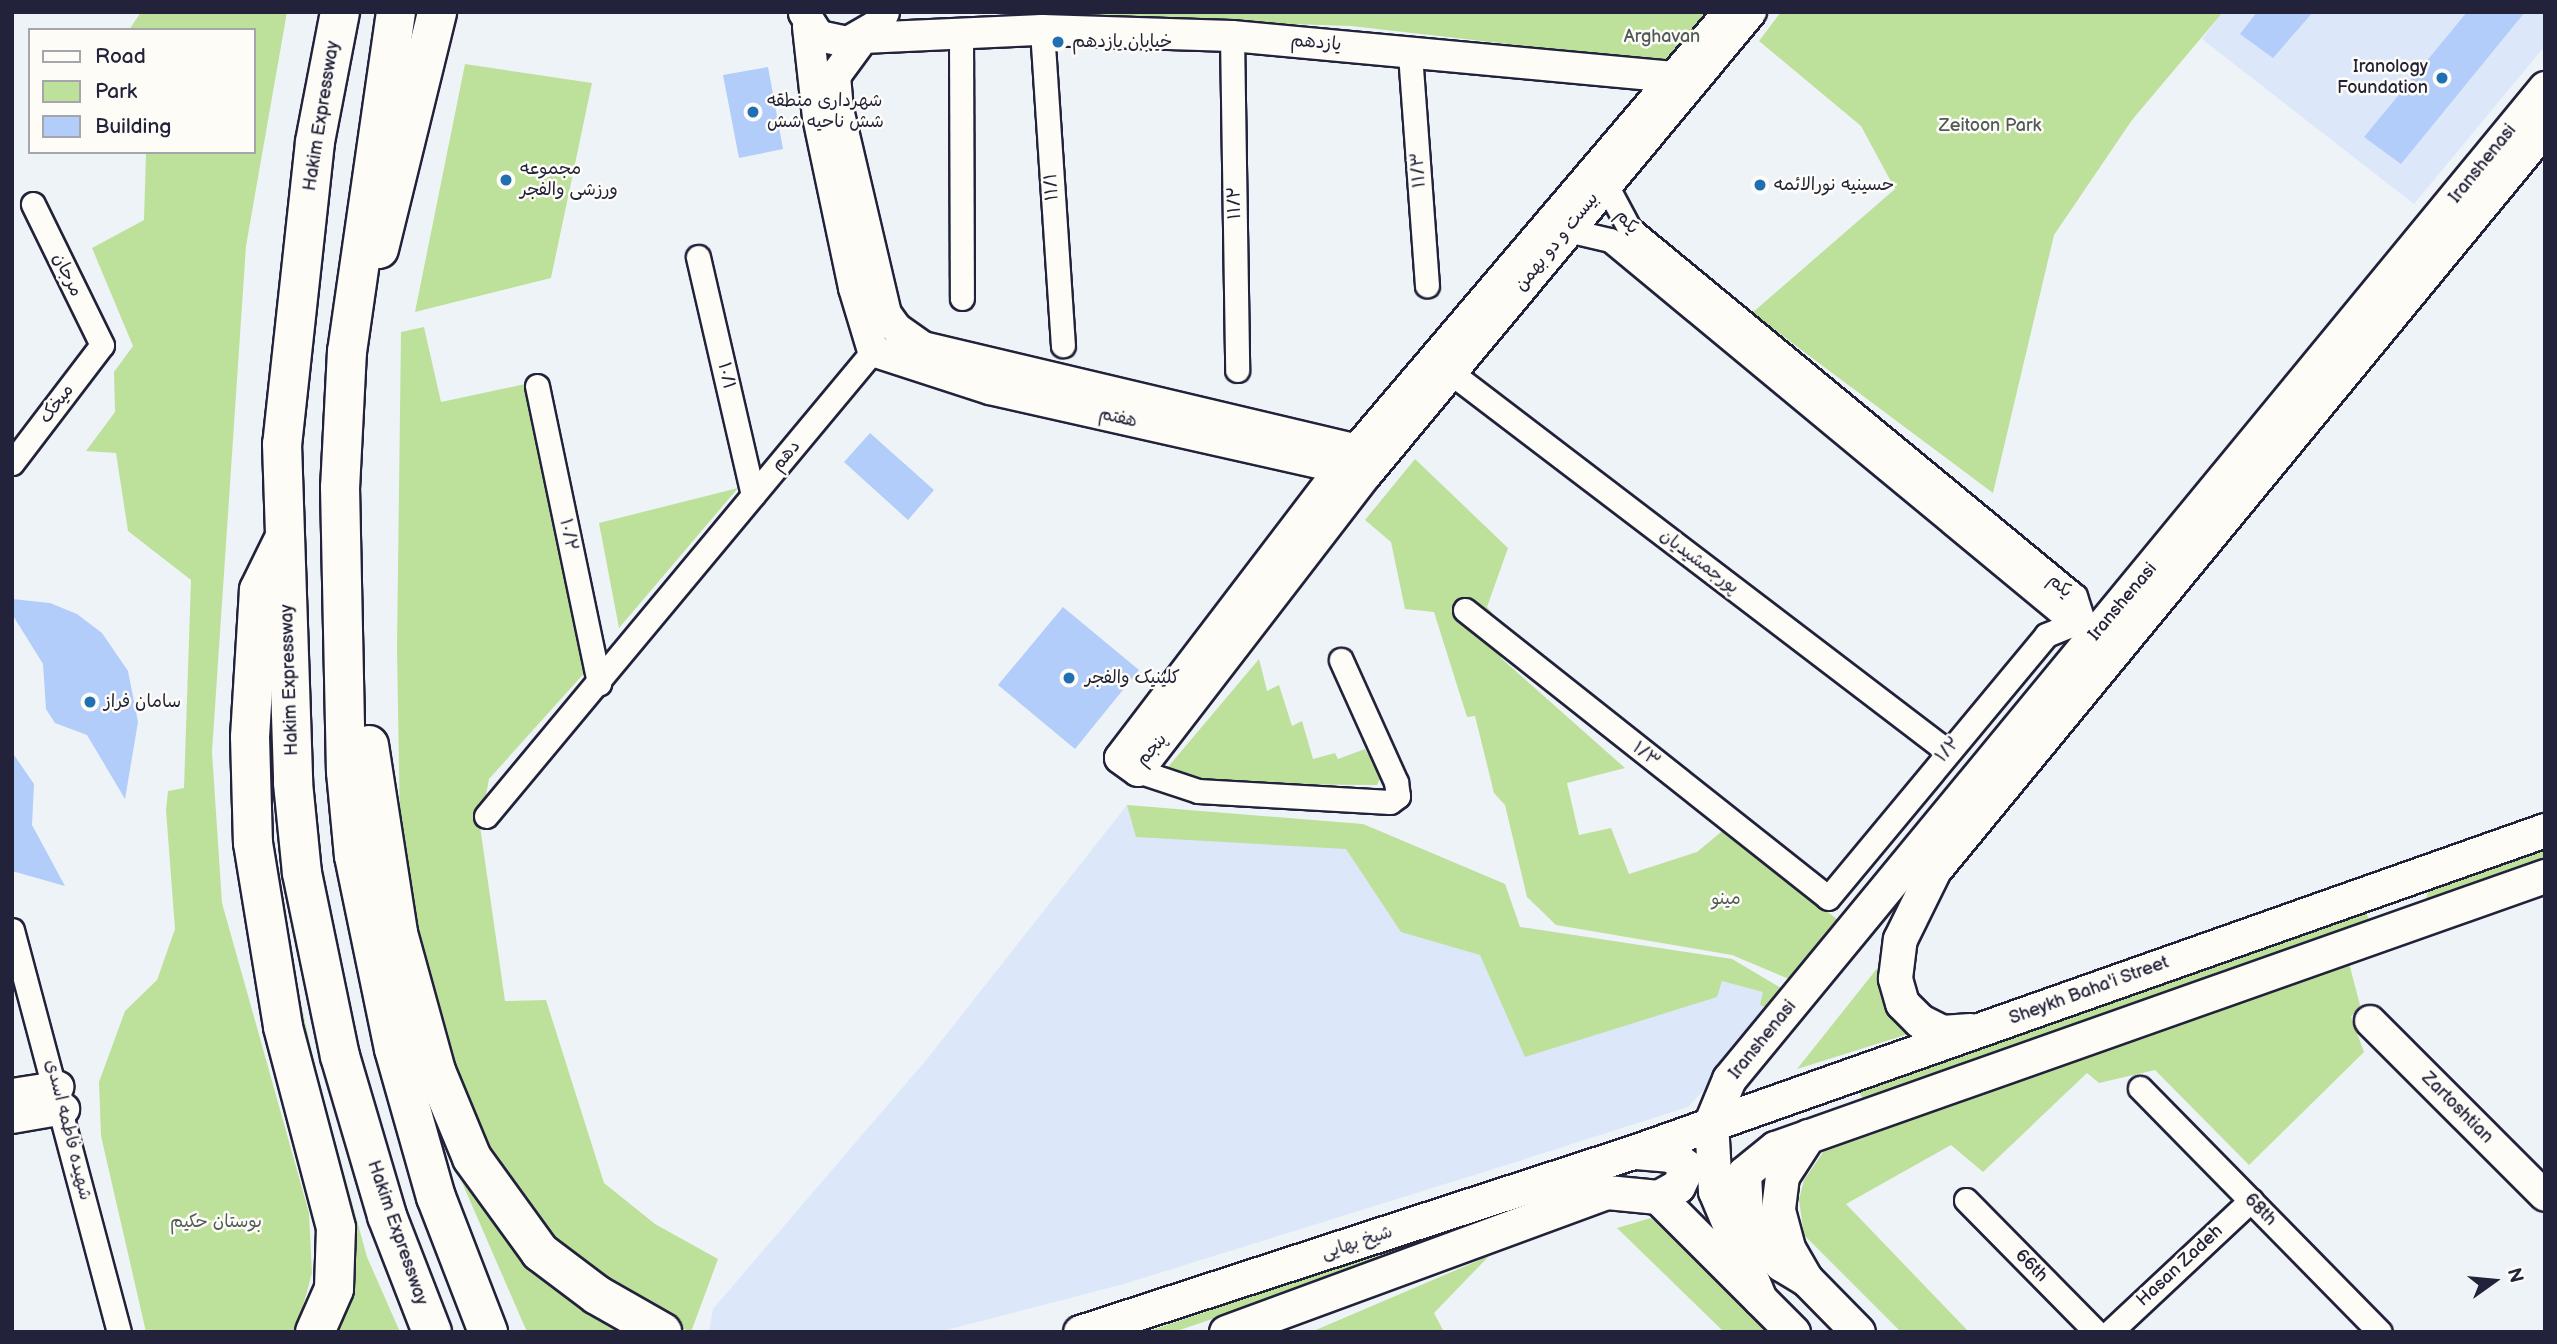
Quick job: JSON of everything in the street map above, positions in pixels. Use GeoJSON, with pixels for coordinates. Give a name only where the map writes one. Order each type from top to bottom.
{"type":"FeatureCollection","features":[{"type":"Feature","properties":{"kind":"highway","name":"Hakim Expressway"},"geometry":{"type":"LineString","coordinates":[[340,12],[315,142],[289,342],[282,444],[293,783],[302,873],[340,1056],[387,1216],[432,1332]]}},
{"type":"Feature","properties":{"kind":"highway"},"geometry":{"type":"LineString","coordinates":[[396,12],[347,351],[341,569],[345,772],[372,955],[421,1149],[488,1332]]}},
{"type":"Feature","properties":{"kind":"highway"},"geometry":{"type":"LineString","coordinates":[[347,351],[388,221],[436,12]]}},
{"type":"Feature","properties":{"kind":"highway"},"geometry":{"type":"LineString","coordinates":[[285,536],[258,590],[250,737],[253,843],[283,1027],[335,1228],[334,1289],[315,1332]]}},
{"type":"Feature","properties":{"kind":"highway"},"geometry":{"type":"LineString","coordinates":[[341,569],[356,633],[382,855],[398,933],[454,1118],[497,1199],[531,1242],[587,1288],[662,1332]]}},
{"type":"Feature","properties":{"kind":"main road","name":"Iranshenasi"},"geometry":{"type":"LineString","coordinates":[[2438,240],[2545,88]]}},
{"type":"Feature","properties":{"kind":"main road","name":"Iranshenasi"},"geometry":{"type":"LineString","coordinates":[[1711,1122],[1729,1079],[2100,633],[2438,240],[2545,127]]}},
{"type":"Feature","properties":{"kind":"main road","name":"Iranshenasi"},"geometry":{"type":"LineString","coordinates":[[1983,1029],[1942,1032],[1902,1003],[1895,959],[1914,904],[1934,870],[2100,633]]}},
{"type":"Feature","properties":{"kind":"main road","name":"Sheykh Baha'i Street"},"geometry":{"type":"LineString","coordinates":[[1633,1152],[2392,881],[2545,830]]}},
{"type":"Feature","properties":{"kind":"main road"},"geometry":{"type":"LineString","coordinates":[[1858,1332],[1805,1279],[1788,1248],[1778,1210],[1782,1176],[1819,1132],[2545,876]]}},
{"type":"Feature","properties":{"kind":"main road"},"geometry":{"type":"LineString","coordinates":[[2392,881],[2408,923]]}},
{"type":"Feature","properties":{"kind":"main road"},"geometry":{"type":"LineString","coordinates":[[1711,1122],[1726,1132],[1749,1137],[1803,1128],[1876,1105],[1895,1105]]}},
{"type":"Feature","properties":{"kind":"main road"},"geometry":{"type":"LineString","coordinates":[[1711,1122],[1715,1191],[1760,1299]]}},
{"type":"Feature","properties":{"kind":"main road"},"geometry":{"type":"LineString","coordinates":[[1226,1332],[1607,1192],[1658,1197],[1678,1186],[1687,1167],[1671,1155],[1633,1152]]}},
{"type":"Feature","properties":{"kind":"main road","name":"شیخ بهایی"},"geometry":{"type":"LineString","coordinates":[[1080,1332],[1633,1152]]}},
{"type":"Feature","properties":{"kind":"main road"},"geometry":{"type":"LineString","coordinates":[[1658,1197],[1793,1332]]}},
{"type":"Feature","properties":{"kind":"street"},"geometry":{"type":"LineString","coordinates":[[806,19],[821,130],[854,288],[873,351],[897,329],[886,314],[838,110],[835,76],[884,12]]}},
{"type":"Feature","properties":{"kind":"street"},"geometry":{"type":"LineString","coordinates":[[911,12],[949,32],[962,298]]}},
{"type":"Feature","properties":{"kind":"street","name":"بیست و دو بهمن"},"geometry":{"type":"LineString","coordinates":[[1361,462],[1450,372],[1567,230],[1683,82],[1729,12]]}},
{"type":"Feature","properties":{"kind":"street","name":"بیست و دو بهمن"},"geometry":{"type":"LineString","coordinates":[[1361,462],[1683,82],[1751,12]]}},
{"type":"Feature","properties":{"kind":"street","name":"یازدهم"},"geometry":{"type":"LineString","coordinates":[[806,19],[833,42],[863,38],[890,40],[949,32],[1042,30],[1232,36],[1683,82]]}},
{"type":"Feature","properties":{"kind":"street","name":"۱۱/۱"},"geometry":{"type":"LineString","coordinates":[[1042,30],[1062,345]]}},
{"type":"Feature","properties":{"kind":"street","name":"۱۱/۲"},"geometry":{"type":"LineString","coordinates":[[1232,36],[1237,370]]}},
{"type":"Feature","properties":{"kind":"street","name":"۱۱/۳"},"geometry":{"type":"LineString","coordinates":[[1410,54],[1427,285]]}},
{"type":"Feature","properties":{"kind":"street","name":"یکم"},"geometry":{"type":"LineString","coordinates":[[1605,183],[1629,228],[2075,596],[2100,633]]}},
{"type":"Feature","properties":{"kind":"street","name":"مرجان"},"geometry":{"type":"LineString","coordinates":[[33,205],[102,345]]}},
{"type":"Feature","properties":{"kind":"street","name":"یکم"},"geometry":{"type":"LineString","coordinates":[[1567,230],[1610,240],[2064,616],[2100,633]]}},
{"type":"Feature","properties":{"kind":"street","name":"۱۰/۱"},"geometry":{"type":"LineString","coordinates":[[698,257],[753,495]]}},
{"type":"Feature","properties":{"kind":"street","name":"هفتم"},"geometry":{"type":"LineString","coordinates":[[897,329],[923,347],[947,354],[1361,462]]}},
{"type":"Feature","properties":{"kind":"street","name":"میخک"},"geometry":{"type":"LineString","coordinates":[[12,463],[102,345]]}},
{"type":"Feature","properties":{"kind":"street","name":"هفتم"},"geometry":{"type":"LineString","coordinates":[[873,351],[989,389],[1361,462]]}},
{"type":"Feature","properties":{"kind":"street","name":"دهم"},"geometry":{"type":"LineString","coordinates":[[486,816],[599,684],[873,351]]}},
{"type":"Feature","properties":{"kind":"street","name":"پورجمشیدیان"},"geometry":{"type":"LineString","coordinates":[[1450,372],[1947,751]]}},
{"type":"Feature","properties":{"kind":"street","name":"۱۰/۲"},"geometry":{"type":"LineString","coordinates":[[537,386],[599,684]]}},
{"type":"Feature","properties":{"kind":"street","name":"پنجم"},"geometry":{"type":"LineString","coordinates":[[1138,771],[1361,462]]}},
{"type":"Feature","properties":{"kind":"street","name":"۱/۳"},"geometry":{"type":"LineString","coordinates":[[1465,610],[1828,898]]}},
{"type":"Feature","properties":{"kind":"street","name":"۱/۲"},"geometry":{"type":"LineString","coordinates":[[1828,898],[1947,751],[2046,635],[2100,633]]}},
{"type":"Feature","properties":{"kind":"street"},"geometry":{"type":"LineString","coordinates":[[1138,771],[1198,791],[1390,802],[1398,796],[1396,782],[1341,660]]}},
{"type":"Feature","properties":{"kind":"street","name":"شهیده فاطمه اسدی"},"geometry":{"type":"LineString","coordinates":[[12,930],[61,1098],[119,1332]]}},
{"type":"Feature","properties":{"kind":"street","name":"Zartoshtian"},"geometry":{"type":"LineString","coordinates":[[2370,1021],[2545,1196]]}},
{"type":"Feature","properties":{"kind":"street","name":"68th"},"geometry":{"type":"LineString","coordinates":[[2140,1088],[2380,1332]]}},
{"type":"Feature","properties":{"kind":"street"},"geometry":{"type":"LineString","coordinates":[[12,1094],[61,1098]]}},
{"type":"Feature","properties":{"kind":"street"},"geometry":{"type":"LineString","coordinates":[[12,1118],[61,1098]]}},
{"type":"Feature","properties":{"kind":"street","name":"66th"},"geometry":{"type":"LineString","coordinates":[[1966,1200],[2096,1332]]}},
{"type":"Feature","properties":{"kind":"street","name":"Hasan Zadeh"},"geometry":{"type":"LineString","coordinates":[[2110,1332],[2250,1200]]}},
{"type":"Feature","properties":{"kind":"shaded area"},"geometry":{"type":"Polygon","coordinates":[[[2223,12],[2545,12],[2545,46],[2414,204],[2202,39],[2223,12]]]}},
{"type":"Feature","properties":{"kind":"shaded area"},"geometry":{"type":"Polygon","coordinates":[[[1127,805],[1373,828],[1505,884],[1520,927],[1732,959],[1791,994],[1688,1107],[1500,1167],[1124,1284],[939,1332],[709,1332],[713,1309],[927,1059],[1127,805]]]}},
{"type":"Feature","properties":{"kind":"green space","name":"بوستان حکیم"},"geometry":{"type":"Polygon","coordinates":[[[141,12],[287,12],[246,246],[212,752],[222,903],[309,1213],[312,1273],[296,1332],[146,1332],[101,1136],[99,1082],[125,1011],[157,980],[175,929],[166,810],[168,791],[184,788],[191,580],[128,531],[116,453],[86,451],[115,412],[114,372],[133,346],[92,248],[144,220],[146,154],[256,154],[256,28],[130,28],[141,12]]]}},
{"type":"Feature","properties":{"kind":"green space","name":"Arghavan"},"geometry":{"type":"Polygon","coordinates":[[[951,12],[1711,12],[1673,63],[1351,26],[951,12]]]}},
{"type":"Feature","properties":{"kind":"green space","name":"Zeitoon Park"},"geometry":{"type":"Polygon","coordinates":[[[1781,12],[2223,12],[2132,120],[2054,235],[1993,493],[1752,313],[1895,189],[1861,126],[1759,41],[1781,12]]]}},
{"type":"Feature","properties":{"kind":"green space","name":"مجموعه ورزشی والفجر"},"geometry":{"type":"Polygon","coordinates":[[[465,64],[592,83],[551,278],[415,312],[465,64]]]}},
{"type":"Feature","properties":{"kind":"green space"},"geometry":{"type":"Polygon","coordinates":[[[424,327],[441,402],[530,383],[587,670],[489,779],[480,826],[505,1001],[546,1000],[604,1183],[655,1224],[718,1259],[691,1332],[645,1311],[552,1240],[472,1133],[409,902],[400,829],[397,647],[401,332],[424,327]]]}},
{"type":"Feature","properties":{"kind":"green space","name":"مینو"},"geometry":{"type":"Polygon","coordinates":[[[1415,459],[1508,548],[1487,607],[1511,635],[1501,658],[1625,768],[1567,783],[1579,835],[1611,828],[1629,874],[1697,852],[1726,828],[1845,926],[1796,982],[1732,955],[1556,925],[1527,897],[1505,805],[1494,793],[1475,716],[1467,717],[1434,612],[1405,609],[1391,542],[1365,520],[1415,459]]]}},
{"type":"Feature","properties":{"kind":"green space"},"geometry":{"type":"Polygon","coordinates":[[[738,488],[619,628],[599,523],[738,488]]]}},
{"type":"Feature","properties":{"kind":"green space"},"geometry":{"type":"Polygon","coordinates":[[[1259,659],[1267,691],[1279,685],[1292,726],[1302,721],[1313,759],[1335,753],[1338,759],[1365,749],[1381,776],[1377,785],[1209,784],[1168,767],[1259,659]]]}},
{"type":"Feature","properties":{"kind":"green space"},"geometry":{"type":"Polygon","coordinates":[[[1127,805],[1363,824],[1505,884],[1520,927],[1732,959],[1791,994],[1778,1011],[1760,1005],[1763,992],[1722,981],[1717,997],[1525,1057],[1480,955],[1401,932],[1346,849],[1136,837],[1127,805]]]}},
{"type":"Feature","properties":{"kind":"green space"},"geometry":{"type":"Polygon","coordinates":[[[2545,848],[2545,867],[2432,907],[2426,900],[2429,888],[2545,848]]]}},
{"type":"Feature","properties":{"kind":"green space"},"geometry":{"type":"Polygon","coordinates":[[[2365,907],[2370,925],[1863,1100],[1859,1091],[1901,1069],[2365,907]]]}},
{"type":"Feature","properties":{"kind":"green space"},"geometry":{"type":"Polygon","coordinates":[[[282,918],[317,1075],[367,1257],[400,1332],[333,1332],[315,1115],[282,918]]]}},
{"type":"Feature","properties":{"kind":"green space"},"geometry":{"type":"Polygon","coordinates":[[[1883,961],[1918,1031],[1797,1069],[1883,961]]]}},
{"type":"Feature","properties":{"kind":"green space"},"geometry":{"type":"Polygon","coordinates":[[[2349,963],[2360,1005],[2351,1017],[2364,1052],[2249,1165],[2155,1070],[2099,1083],[2087,1073],[1983,1172],[1951,1145],[1846,1204],[1969,1332],[1901,1332],[1804,1235],[1799,1200],[1804,1180],[1828,1145],[2349,963]]]}},
{"type":"Feature","properties":{"kind":"green space"},"geometry":{"type":"Polygon","coordinates":[[[454,1164],[558,1286],[620,1332],[527,1332],[454,1164]]]}},
{"type":"Feature","properties":{"kind":"green space"},"geometry":{"type":"Polygon","coordinates":[[[1538,1199],[1479,1228],[1174,1332],[1146,1332],[1538,1199]]]}},
{"type":"Feature","properties":{"kind":"green space"},"geometry":{"type":"Polygon","coordinates":[[[1651,1218],[1698,1257],[1774,1332],[1724,1332],[1617,1228],[1651,1218]]]}},
{"type":"Feature","properties":{"kind":"green space"},"geometry":{"type":"Polygon","coordinates":[[[1489,1256],[1434,1313],[1444,1332],[1311,1332],[1489,1256]]]}},
{"type":"Feature","properties":{"kind":"building","name":"Iranology Foundation"},"geometry":{"type":"Polygon","coordinates":[[[2257,12],[2313,12],[2273,58],[2240,34],[2257,12]]]}},
{"type":"Feature","properties":{"kind":"building","name":"Iranology Foundation"},"geometry":{"type":"Polygon","coordinates":[[[2467,12],[2525,12],[2401,164],[2364,137],[2467,12]]]}},
{"type":"Feature","properties":{"kind":"building","name":"شهرداری منطقه شش ناحیه شش"},"geometry":{"type":"Polygon","coordinates":[[[768,67],[783,149],[739,158],[723,75],[768,67]]]}},
{"type":"Feature","properties":{"kind":"building"},"geometry":{"type":"Polygon","coordinates":[[[870,433],[934,490],[908,520],[844,462],[870,433]]]}},
{"type":"Feature","properties":{"kind":"building","name":"سامان فراز"},"geometry":{"type":"Polygon","coordinates":[[[12,599],[50,603],[77,614],[102,633],[128,671],[138,722],[125,799],[87,735],[55,723],[46,709],[43,664],[12,614],[12,599]]]}},
{"type":"Feature","properties":{"kind":"building","name":"کلینیک والفجر"},"geometry":{"type":"Polygon","coordinates":[[[1063,607],[1139,670],[1075,749],[998,685],[1063,607]]]}},
{"type":"Feature","properties":{"kind":"building"},"geometry":{"type":"Polygon","coordinates":[[[12,752],[34,784],[32,825],[65,886],[12,871],[12,752]]]}},
{"type":"Feature","properties":{"kind":"place","name":"خیابان یازدهم"},"geometry":{"type":"Point","coordinates":[1058,42]}},
{"type":"Feature","properties":{"kind":"place","name":"Iranology Foundation"},"geometry":{"type":"Point","coordinates":[2442,78]}},
{"type":"Feature","properties":{"kind":"place","name":"شهرداری منطقه شش ناحیه شش"},"geometry":{"type":"Point","coordinates":[753,112]}},
{"type":"Feature","properties":{"kind":"place","name":"مجموعه ورزشی والفجر"},"geometry":{"type":"Point","coordinates":[506,180]}},
{"type":"Feature","properties":{"kind":"place","name":"حسینیه نورالائمه"},"geometry":{"type":"Point","coordinates":[1760,185]}},
{"type":"Feature","properties":{"kind":"place","name":"کلینیک والفجر"},"geometry":{"type":"Point","coordinates":[1069,678]}},
{"type":"Feature","properties":{"kind":"place","name":"سامان فراز"},"geometry":{"type":"Point","coordinates":[90,702]}}]}
